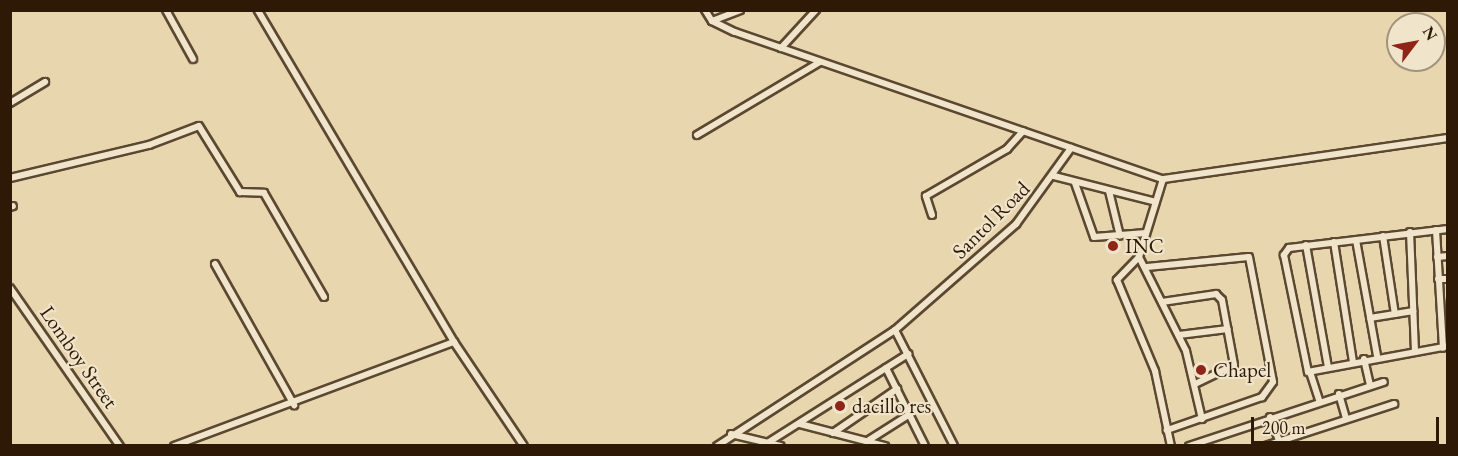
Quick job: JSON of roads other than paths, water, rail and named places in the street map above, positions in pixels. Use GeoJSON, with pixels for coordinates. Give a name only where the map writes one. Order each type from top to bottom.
{"type":"FeatureCollection","features":[{"type":"Feature","properties":{"kind":"street"},"geometry":{"type":"LineString","coordinates":[[166,10],[193,60]]}},
{"type":"Feature","properties":{"kind":"street"},"geometry":{"type":"LineString","coordinates":[[258,10],[454,342],[524,446]]}},
{"type":"Feature","properties":{"kind":"street"},"geometry":{"type":"LineString","coordinates":[[705,10],[712,21],[781,48],[1163,179],[1448,138]]}},
{"type":"Feature","properties":{"kind":"street"},"geometry":{"type":"LineString","coordinates":[[712,21],[740,10]]}},
{"type":"Feature","properties":{"kind":"street"},"geometry":{"type":"LineString","coordinates":[[781,48],[816,10]]}},
{"type":"Feature","properties":{"kind":"street"},"geometry":{"type":"LineString","coordinates":[[697,135],[820,62]]}},
{"type":"Feature","properties":{"kind":"street"},"geometry":{"type":"LineString","coordinates":[[10,103],[45,82]]}},
{"type":"Feature","properties":{"kind":"street"},"geometry":{"type":"LineString","coordinates":[[10,178],[149,145],[200,126],[240,192],[264,193],[324,297]]}},
{"type":"Feature","properties":{"kind":"street"},"geometry":{"type":"LineString","coordinates":[[932,215],[926,196],[1007,149],[1023,131]]}},
{"type":"Feature","properties":{"kind":"street","name":"Santol Road"},"geometry":{"type":"LineString","coordinates":[[717,446],[731,434],[895,330],[1016,224],[1054,176],[1071,148]]}},
{"type":"Feature","properties":{"kind":"street"},"geometry":{"type":"LineString","coordinates":[[1054,176],[1156,202]]}},
{"type":"Feature","properties":{"kind":"street"},"geometry":{"type":"LineString","coordinates":[[1163,179],[1139,257],[1119,273],[1118,285],[1155,371],[1171,446]]}},
{"type":"Feature","properties":{"kind":"street"},"geometry":{"type":"LineString","coordinates":[[1075,183],[1093,235],[1120,236],[1146,233]]}},
{"type":"Feature","properties":{"kind":"street"},"geometry":{"type":"LineString","coordinates":[[1109,191],[1120,236]]}},
{"type":"Feature","properties":{"kind":"street"},"geometry":{"type":"LineString","coordinates":[[1319,400],[1310,372],[1302,364],[1284,260],[1287,248],[1448,229]]}},
{"type":"Feature","properties":{"kind":"street"},"geometry":{"type":"LineString","coordinates":[[1310,372],[1377,356],[1445,347],[1436,230]]}},
{"type":"Feature","properties":{"kind":"street"},"geometry":{"type":"LineString","coordinates":[[1410,232],[1415,351]]}},
{"type":"Feature","properties":{"kind":"street"},"geometry":{"type":"LineString","coordinates":[[1383,236],[1395,314]]}},
{"type":"Feature","properties":{"kind":"street"},"geometry":{"type":"LineString","coordinates":[[1356,240],[1377,356]]}},
{"type":"Feature","properties":{"kind":"street"},"geometry":{"type":"LineString","coordinates":[[1334,242],[1353,362]]}},
{"type":"Feature","properties":{"kind":"street"},"geometry":{"type":"LineString","coordinates":[[1306,245],[1328,367]]}},
{"type":"Feature","properties":{"kind":"street"},"geometry":{"type":"LineString","coordinates":[[1147,267],[1243,255],[1252,262],[1272,388],[1262,397],[1167,430]]}},
{"type":"Feature","properties":{"kind":"street"},"geometry":{"type":"LineString","coordinates":[[1437,257],[1448,256]]}},
{"type":"Feature","properties":{"kind":"street"},"geometry":{"type":"LineString","coordinates":[[1139,257],[1147,267],[1179,335],[1195,384],[1202,419]]}},
{"type":"Feature","properties":{"kind":"street"},"geometry":{"type":"LineString","coordinates":[[215,264],[294,405]]}},
{"type":"Feature","properties":{"kind":"street"},"geometry":{"type":"LineString","coordinates":[[1438,279],[1448,279]]}},
{"type":"Feature","properties":{"kind":"street","name":"Lomboy Street"},"geometry":{"type":"LineString","coordinates":[[10,288],[120,446]]}},
{"type":"Feature","properties":{"kind":"street"},"geometry":{"type":"LineString","coordinates":[[1162,302],[1218,295],[1228,329],[1233,367],[1195,384]]}},
{"type":"Feature","properties":{"kind":"street"},"geometry":{"type":"LineString","coordinates":[[1370,318],[1413,311]]}},
{"type":"Feature","properties":{"kind":"street"},"geometry":{"type":"LineString","coordinates":[[1179,335],[1228,329]]}},
{"type":"Feature","properties":{"kind":"street"},"geometry":{"type":"LineString","coordinates":[[895,330],[954,446]]}},
{"type":"Feature","properties":{"kind":"street"},"geometry":{"type":"LineString","coordinates":[[174,446],[294,405],[454,342]]}},
{"type":"Feature","properties":{"kind":"street"},"geometry":{"type":"LineString","coordinates":[[769,442],[908,354]]}},
{"type":"Feature","properties":{"kind":"street"},"geometry":{"type":"LineString","coordinates":[[1364,359],[1370,385]]}},
{"type":"Feature","properties":{"kind":"street"},"geometry":{"type":"LineString","coordinates":[[886,368],[925,446]]}},
{"type":"Feature","properties":{"kind":"street"},"geometry":{"type":"LineString","coordinates":[[1189,446],[1319,400],[1384,382]]}},
{"type":"Feature","properties":{"kind":"street"},"geometry":{"type":"LineString","coordinates":[[833,433],[897,389]]}},
{"type":"Feature","properties":{"kind":"street"},"geometry":{"type":"LineString","coordinates":[[1339,394],[1346,418]]}},
{"type":"Feature","properties":{"kind":"street"},"geometry":{"type":"LineString","coordinates":[[1265,446],[1394,404]]}},
{"type":"Feature","properties":{"kind":"street"},"geometry":{"type":"LineString","coordinates":[[869,440],[909,414]]}},
{"type":"Feature","properties":{"kind":"street"},"geometry":{"type":"LineString","coordinates":[[1270,417],[1281,440],[1289,446]]}},
{"type":"Feature","properties":{"kind":"street"},"geometry":{"type":"LineString","coordinates":[[800,424],[885,446]]}},
{"type":"Feature","properties":{"kind":"street"},"geometry":{"type":"LineString","coordinates":[[731,434],[781,446]]}},
{"type":"Feature","properties":{"kind":"place","name":"INC"},"geometry":{"type":"Point","coordinates":[1113,246]}},
{"type":"Feature","properties":{"kind":"place","name":"Chapel"},"geometry":{"type":"Point","coordinates":[1201,370]}},
{"type":"Feature","properties":{"kind":"place","name":"dacillo res"},"geometry":{"type":"Point","coordinates":[840,406]}}]}
